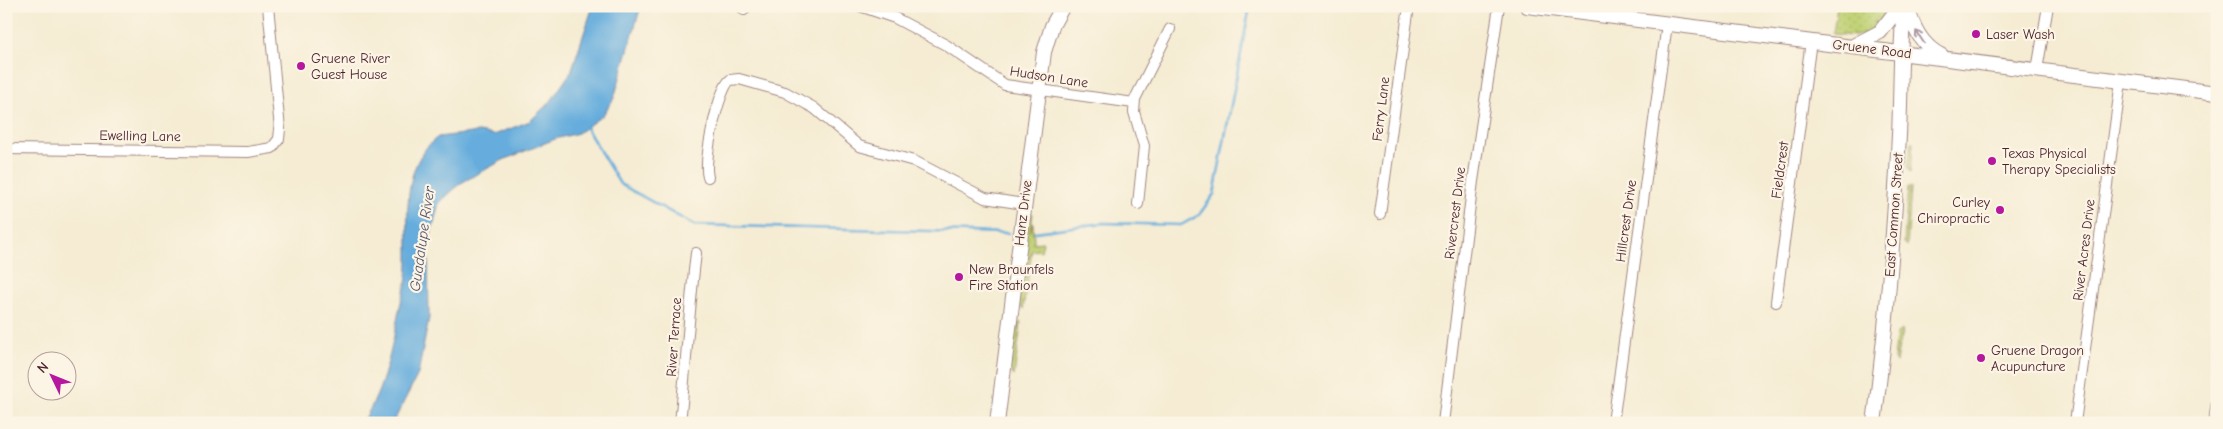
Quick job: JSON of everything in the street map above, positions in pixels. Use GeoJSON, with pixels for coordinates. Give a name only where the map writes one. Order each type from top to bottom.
{"type":"FeatureCollection","features":[{"type":"Feature","properties":{"kind":"street","name":"Ewelling Lane"},"geometry":{"type":"LineString","coordinates":[[6,149],[248,152],[272,148],[279,139],[280,129],[268,6]]}},
{"type":"Feature","properties":{"kind":"street","name":"Hudson Lane"},"geometry":{"type":"LineString","coordinates":[[860,6],[895,18],[946,45],[1002,84],[1039,91],[1134,103]]}},
{"type":"Feature","properties":{"kind":"street","name":"Hanz Drive"},"geometry":{"type":"LineString","coordinates":[[997,423],[1047,38],[1063,6]]}},
{"type":"Feature","properties":{"kind":"street","name":"Ferry Lane"},"geometry":{"type":"LineString","coordinates":[[1380,214],[1408,6]]}},
{"type":"Feature","properties":{"kind":"street","name":"Rivercrest Drive"},"geometry":{"type":"LineString","coordinates":[[1443,423],[1473,181],[1499,6]]}},
{"type":"Feature","properties":{"kind":"street","name":"Gruene Road"},"geometry":{"type":"LineString","coordinates":[[1526,6],[2217,93]]}},
{"type":"Feature","properties":{"kind":"street"},"geometry":{"type":"LineString","coordinates":[[1853,46],[1863,43],[1880,32],[1904,6],[1920,38],[1929,48],[1945,58]]}},
{"type":"Feature","properties":{"kind":"street","name":"East Common Street"},"geometry":{"type":"LineString","coordinates":[[1874,423],[1888,312],[1899,133],[1900,52],[1904,6]]}},
{"type":"Feature","properties":{"kind":"street"},"geometry":{"type":"LineString","coordinates":[[2037,70],[2048,6]]}},
{"type":"Feature","properties":{"kind":"street","name":"Hillcrest Drive"},"geometry":{"type":"LineString","coordinates":[[1612,423],[1667,24]]}},
{"type":"Feature","properties":{"kind":"street"},"geometry":{"type":"LineString","coordinates":[[1138,204],[1144,146],[1134,103],[1137,92],[1170,29]]}},
{"type":"Feature","properties":{"kind":"street","name":"Fieldcrest"},"geometry":{"type":"LineString","coordinates":[[1776,302],[1811,41]]}},
{"type":"Feature","properties":{"kind":"street"},"geometry":{"type":"LineString","coordinates":[[708,177],[707,158],[724,87],[730,80],[739,79],[777,89],[809,105],[859,146],[914,161],[985,198],[1024,204]]}},
{"type":"Feature","properties":{"kind":"street","name":"River Acres Drive"},"geometry":{"type":"LineString","coordinates":[[2075,423],[2121,81]]}},
{"type":"Feature","properties":{"kind":"street","name":"River Terrace"},"geometry":{"type":"LineString","coordinates":[[680,423],[688,349],[687,325],[696,253]]}},
{"type":"Feature","properties":{"kind":"street"},"geometry":{"type":"LineString","coordinates":[[2214,423],[2217,401]]}},
{"type":"Feature","properties":{"kind":"green space"},"geometry":{"type":"Polygon","coordinates":[[[1837,6],[1891,6],[1881,27],[1875,20],[1876,24],[1872,27],[1875,31],[1855,36],[1833,34],[1837,6]]]}},
{"type":"Feature","properties":{"kind":"green space"},"geometry":{"type":"Polygon","coordinates":[[[1911,142],[1913,142],[1911,173],[1908,168],[1911,142]]]}},
{"type":"Feature","properties":{"kind":"green space"},"geometry":{"type":"Polygon","coordinates":[[[1908,187],[1911,187],[1907,247],[1904,243],[1908,187]]]}},
{"type":"Feature","properties":{"kind":"green space"},"geometry":{"type":"Polygon","coordinates":[[[1028,213],[1033,214],[1030,232],[1033,222],[1034,243],[1043,242],[1041,251],[1032,250],[1023,309],[1018,303],[1028,213]]]}},
{"type":"Feature","properties":{"kind":"green space"},"geometry":{"type":"Polygon","coordinates":[[[1021,322],[1014,376],[1009,369],[1016,326],[1021,322]]]}},
{"type":"Feature","properties":{"kind":"green space"},"geometry":{"type":"Polygon","coordinates":[[[1902,330],[1896,362],[1894,359],[1897,333],[1902,330]]]}},
{"type":"Feature","properties":{"kind":"water","name":"Guadalupe River"},"geometry":{"type":"Polygon","coordinates":[[[593,6],[641,6],[614,98],[603,115],[578,133],[555,139],[503,160],[461,183],[439,203],[428,245],[429,318],[418,374],[393,423],[362,423],[382,382],[406,285],[408,202],[416,166],[425,150],[438,137],[479,132],[494,135],[530,121],[551,101],[571,72],[593,6]]]}},
{"type":"Feature","properties":{"kind":"waterway"},"geometry":{"type":"LineString","coordinates":[[1035,232],[1103,223],[1181,225],[1199,215],[1214,194],[1250,6]]}},
{"type":"Feature","properties":{"kind":"waterway"},"geometry":{"type":"LineString","coordinates":[[585,126],[620,184],[694,225],[1008,233]]}},
{"type":"Feature","properties":{"kind":"place","name":"Laser Wash"},"geometry":{"type":"Point","coordinates":[1976,34]}},
{"type":"Feature","properties":{"kind":"place","name":"Gruene River Guest House"},"geometry":{"type":"Point","coordinates":[301,66]}},
{"type":"Feature","properties":{"kind":"place","name":"Texas Physical Therapy Specialists"},"geometry":{"type":"Point","coordinates":[1992,161]}},
{"type":"Feature","properties":{"kind":"place","name":"Curley Chiropractic"},"geometry":{"type":"Point","coordinates":[2000,210]}},
{"type":"Feature","properties":{"kind":"place","name":"New Braunfels Fire Station"},"geometry":{"type":"Point","coordinates":[959,277]}},
{"type":"Feature","properties":{"kind":"place","name":"Gruene Dragon Acupuncture"},"geometry":{"type":"Point","coordinates":[1981,358]}}]}
